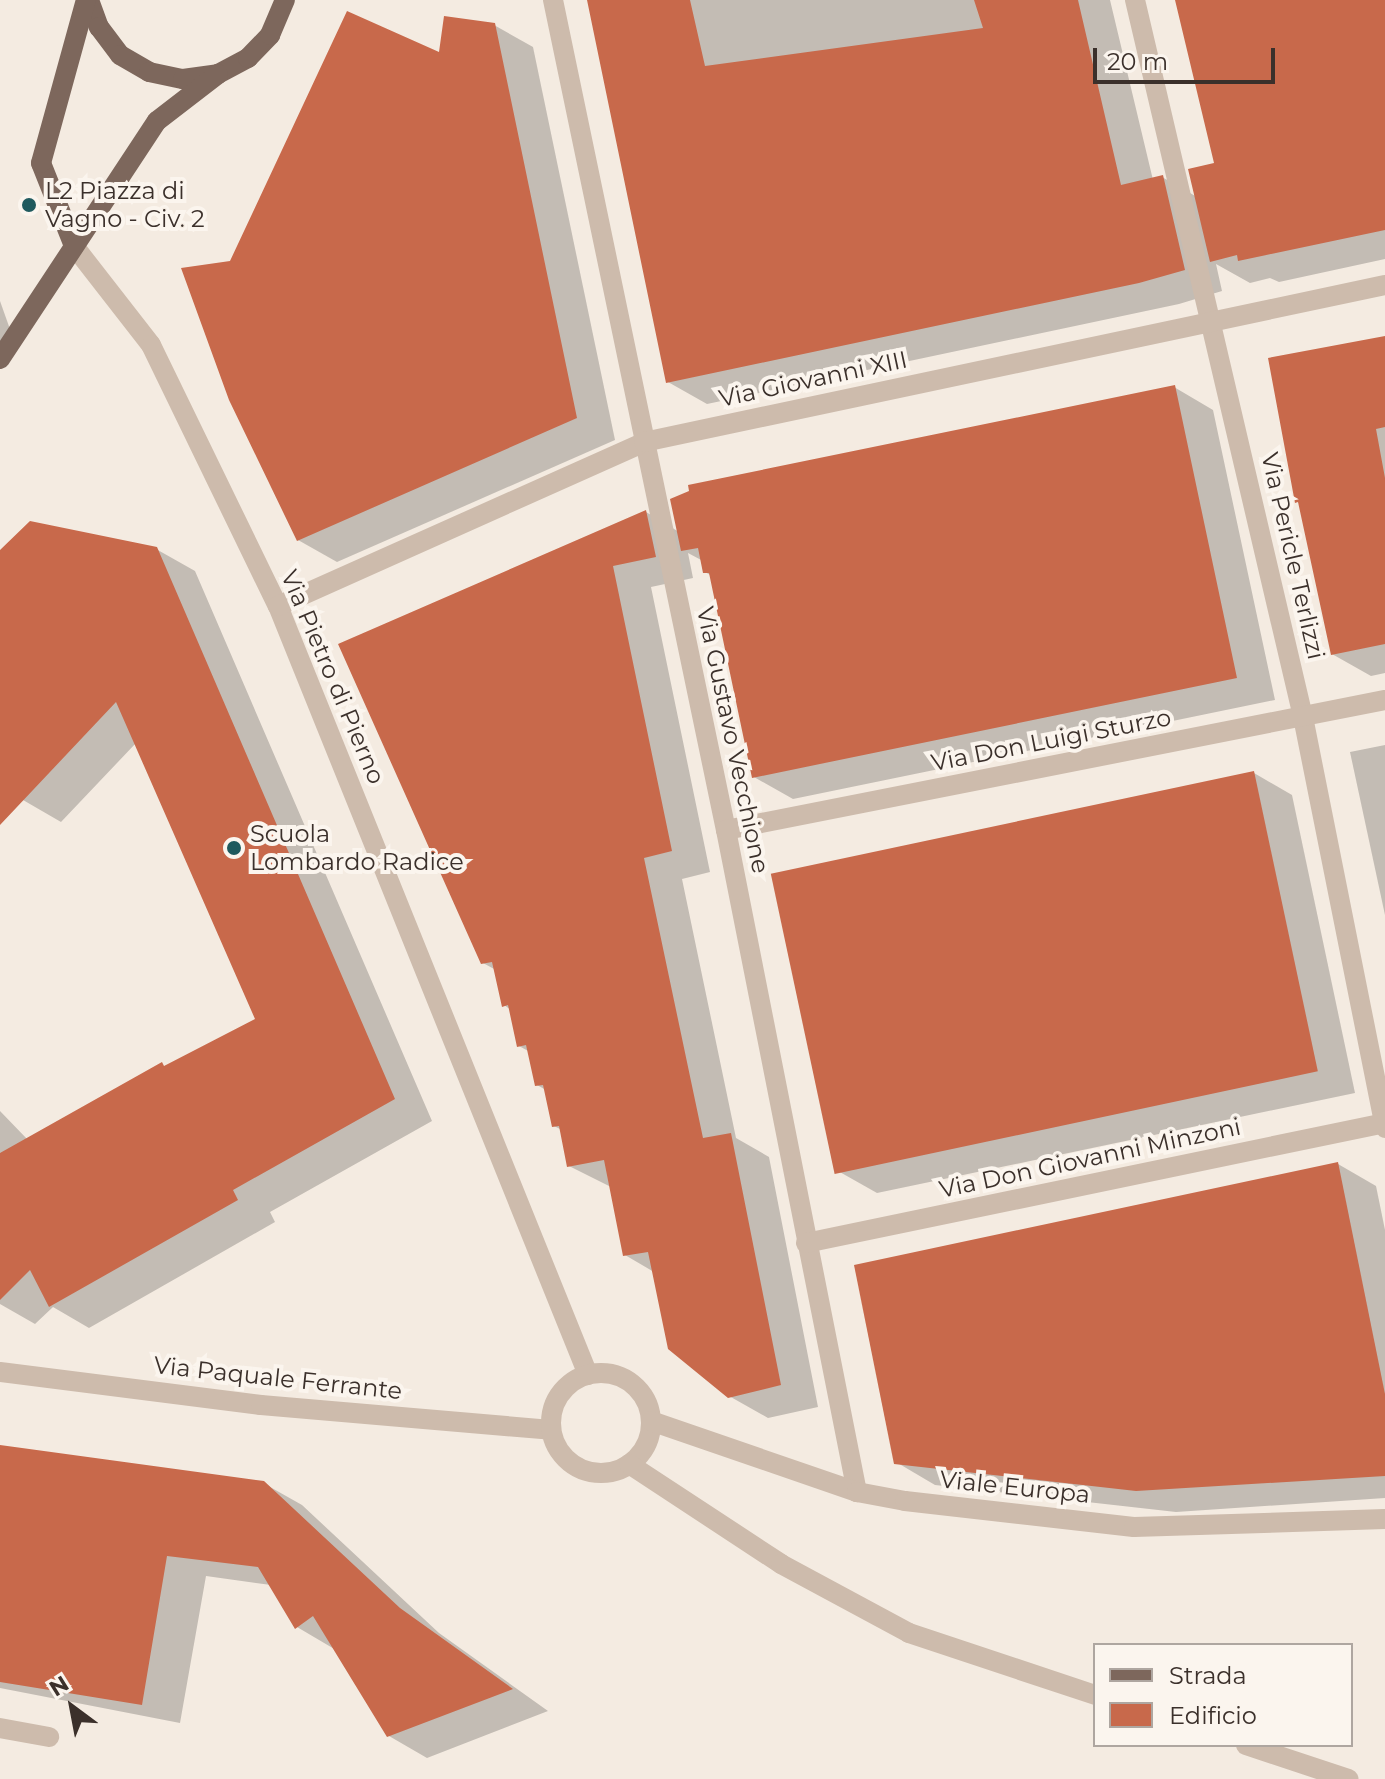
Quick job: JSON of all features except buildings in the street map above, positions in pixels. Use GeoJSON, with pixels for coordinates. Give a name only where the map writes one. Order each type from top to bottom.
{"type":"FeatureCollection","features":[{"type":"Feature","properties":{"kind":"main road"},"geometry":{"type":"LineString","coordinates":[[88,0],[108,42],[120,55],[149,72],[183,79],[218,74]]}},
{"type":"Feature","properties":{"kind":"main road"},"geometry":{"type":"LineString","coordinates":[[74,246],[41,163],[88,0]]}},
{"type":"Feature","properties":{"kind":"main road"},"geometry":{"type":"LineString","coordinates":[[0,359],[157,121],[218,74],[260,48],[270,35],[285,0]]}},
{"type":"Feature","properties":{"kind":"street","name":"Via Gustavo Vecchione"},"geometry":{"type":"LineString","coordinates":[[553,0],[726,830],[857,1492]]}},
{"type":"Feature","properties":{"kind":"street","name":"Via Pericle Terlizzi"},"geometry":{"type":"LineString","coordinates":[[1135,0],[1213,319],[1303,717],[1385,1124]]}},
{"type":"Feature","properties":{"kind":"street","name":"Via Pietro di Pierno"},"geometry":{"type":"LineString","coordinates":[[74,246],[151,345],[278,606],[588,1375]]}},
{"type":"Feature","properties":{"kind":"street","name":"Via Giovanni XIII"},"geometry":{"type":"LineString","coordinates":[[278,606],[644,442],[1385,285]]}},
{"type":"Feature","properties":{"kind":"street","name":"Via Don Luigi Sturzo"},"geometry":{"type":"LineString","coordinates":[[726,830],[1385,700]]}},
{"type":"Feature","properties":{"kind":"street","name":"Via Don Giovanni Minzoni"},"geometry":{"type":"LineString","coordinates":[[806,1243],[1385,1124]]}},
{"type":"Feature","properties":{"kind":"street","name":"Via Paquale Ferrante"},"geometry":{"type":"LineString","coordinates":[[0,1372],[261,1405],[551,1430]]}},
{"type":"Feature","properties":{"kind":"street"},"geometry":{"type":"LineString","coordinates":[[612,1374],[634,1385],[647,1404],[651,1421],[646,1445],[629,1464],[605,1473],[580,1469],[561,1453],[551,1430],[557,1399],[574,1381],[588,1375],[612,1374]]}},
{"type":"Feature","properties":{"kind":"street","name":"Viale Europa"},"geometry":{"type":"LineString","coordinates":[[651,1421],[857,1492],[905,1501],[1134,1527],[1385,1519]]}},
{"type":"Feature","properties":{"kind":"street"},"geometry":{"type":"LineString","coordinates":[[629,1464],[781,1564],[909,1633],[1093,1694]]}},
{"type":"Feature","properties":{"kind":"street"},"geometry":{"type":"LineString","coordinates":[[0,1728],[49,1737]]}},
{"type":"Feature","properties":{"kind":"street"},"geometry":{"type":"LineString","coordinates":[[1252,1747],[1348,1779]]}},
{"type":"Feature","properties":{"kind":"place","name":"L2 Piazza di Vagno - Civ. 2"},"geometry":{"type":"Point","coordinates":[29,205]}},
{"type":"Feature","properties":{"kind":"place","name":"Scuola Lombardo Radice"},"geometry":{"type":"Point","coordinates":[234,848]}}]}
